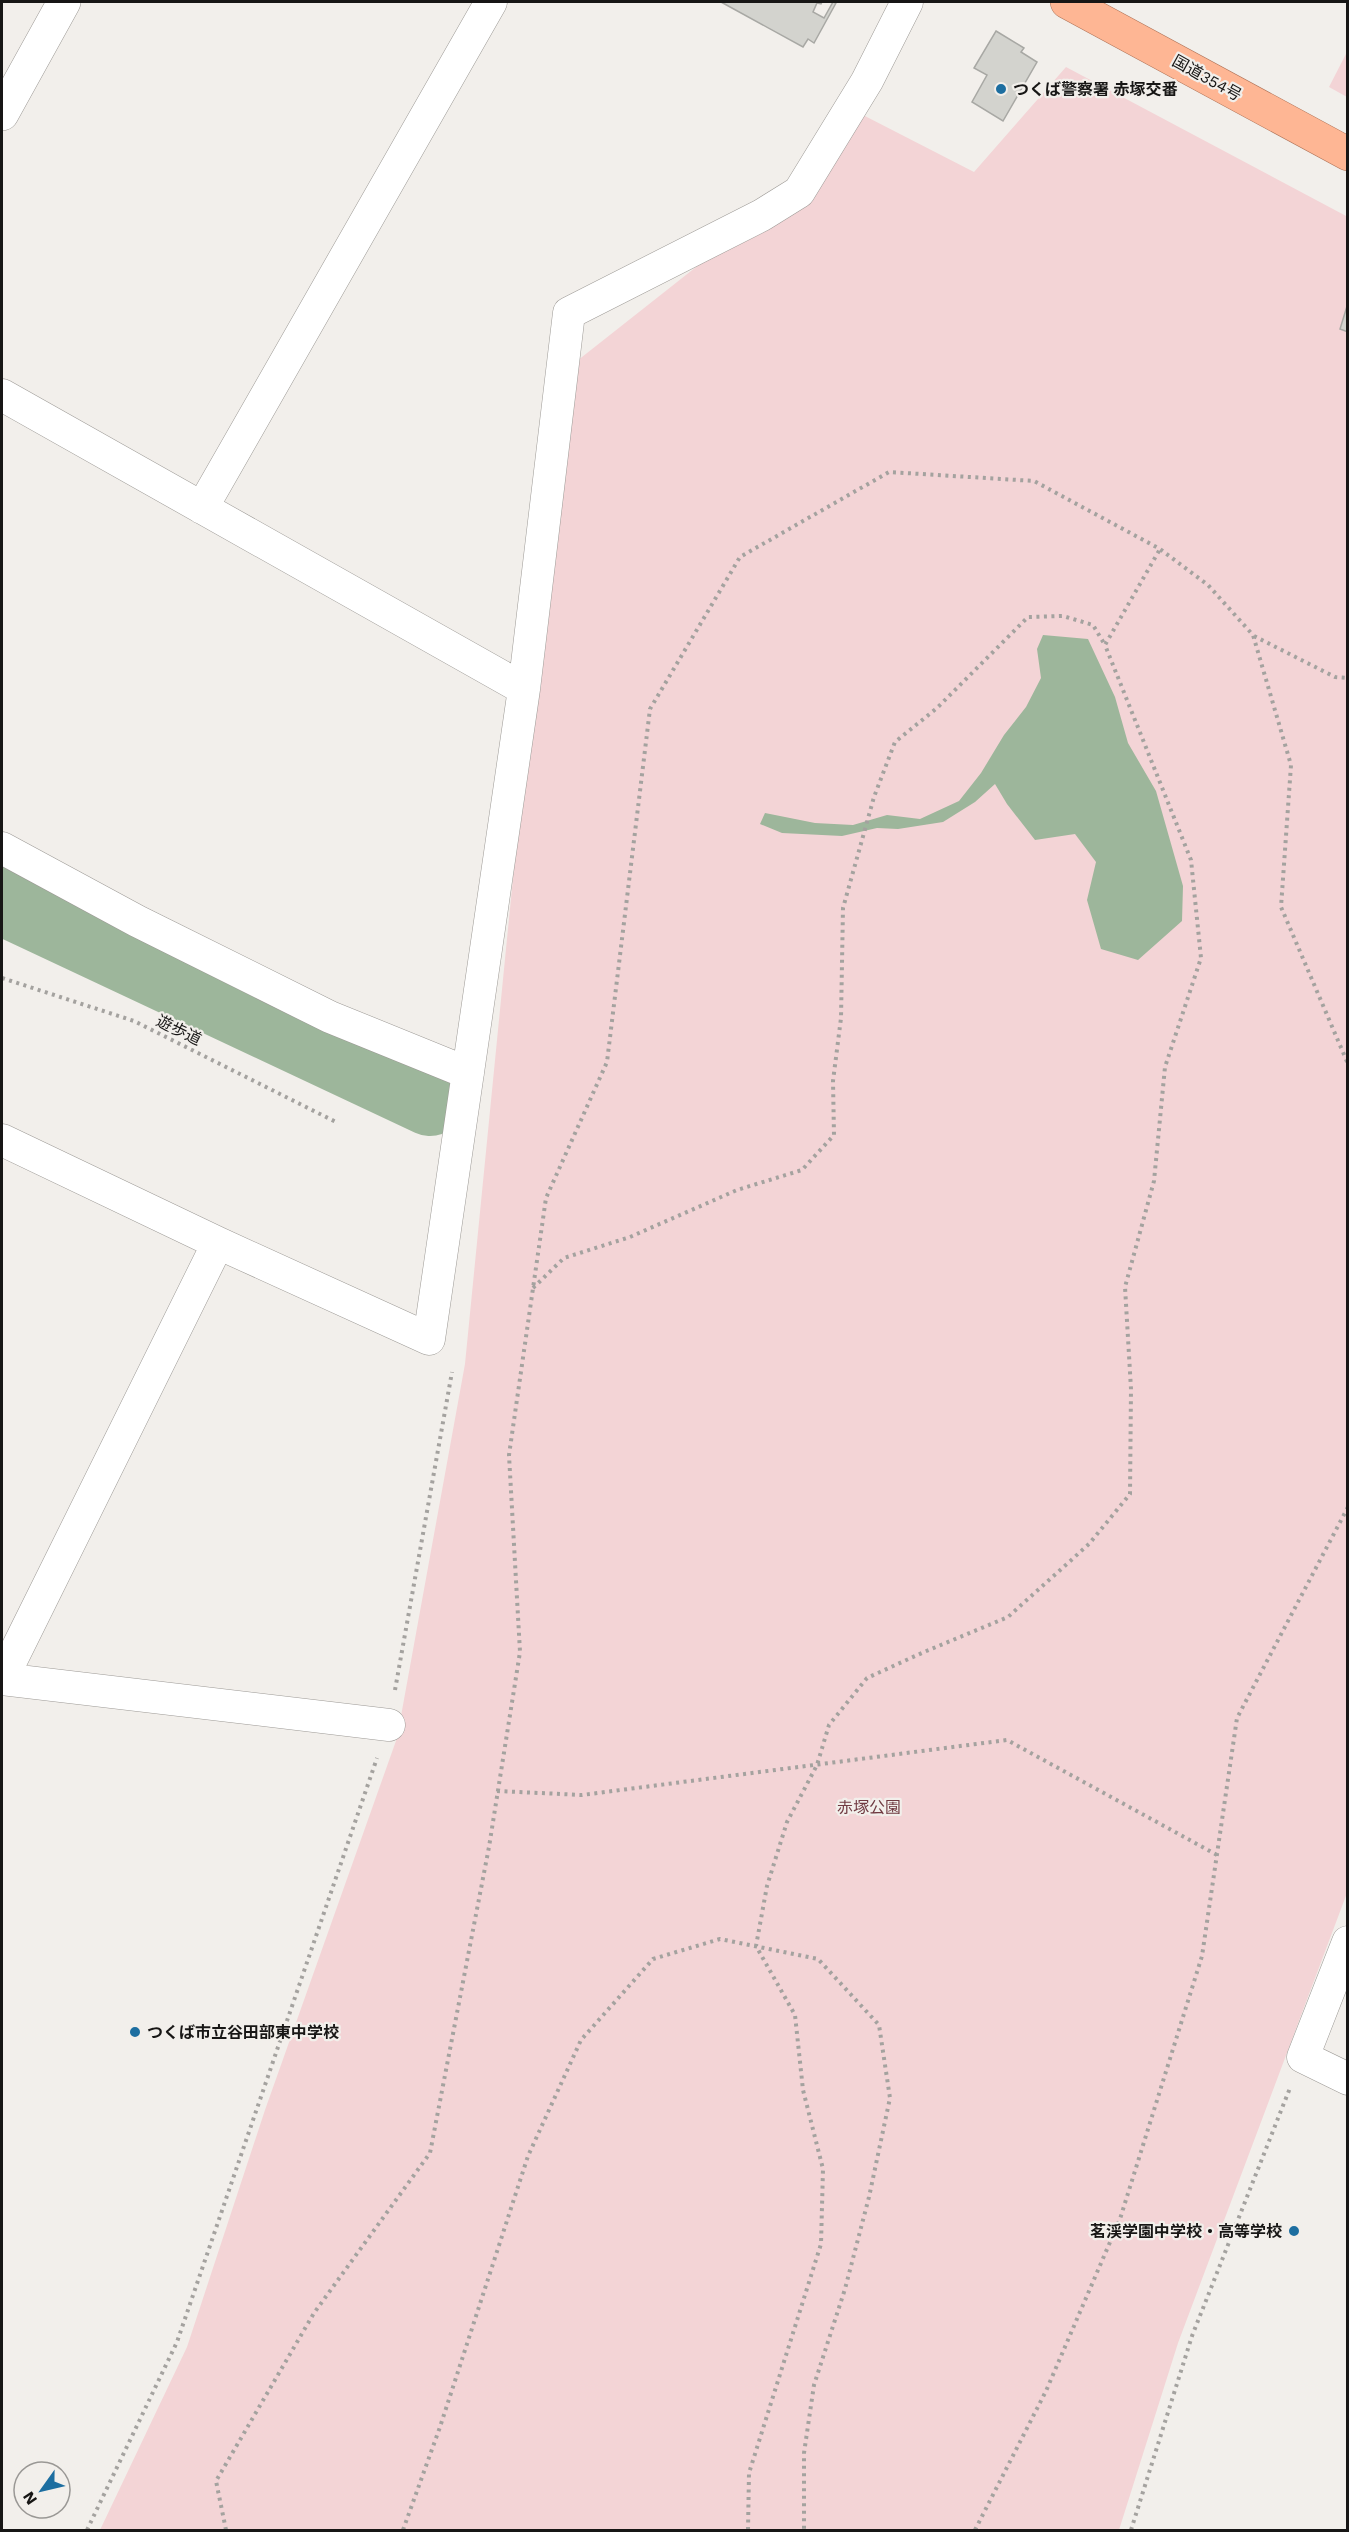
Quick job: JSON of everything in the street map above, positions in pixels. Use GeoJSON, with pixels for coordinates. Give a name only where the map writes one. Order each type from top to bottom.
{"type":"FeatureCollection","features":[{"type":"Feature","properties":{"kind":"highway","name":"国道354号"},"geometry":{"type":"LineString","coordinates":[[1067,2],[1347,154]]}},
{"type":"Feature","properties":{"kind":"street"},"geometry":{"type":"LineString","coordinates":[[2,114],[64,2]]}},
{"type":"Feature","properties":{"kind":"street"},"geometry":{"type":"LineString","coordinates":[[202,508],[492,2]]}},
{"type":"Feature","properties":{"kind":"street"},"geometry":{"type":"LineString","coordinates":[[2,1140],[218,1244],[429,1339],[524,689],[569,313],[762,215],[800,192],[867,81],[907,2]]}},
{"type":"Feature","properties":{"kind":"street"},"geometry":{"type":"LineString","coordinates":[[2,395],[524,689]]}},
{"type":"Feature","properties":{"kind":"street"},"geometry":{"type":"LineString","coordinates":[[2,848],[136,921],[330,1017],[468,1073]]}},
{"type":"Feature","properties":{"kind":"street"},"geometry":{"type":"LineString","coordinates":[[218,1244],[2,1679],[389,1725]]}},
{"type":"Feature","properties":{"kind":"street"},"geometry":{"type":"LineString","coordinates":[[1347,1942],[1303,2056],[1347,2079]]}},
{"type":"Feature","properties":{"kind":"path"},"geometry":{"type":"LineString","coordinates":[[226,2530],[216,2481],[314,2313],[430,2153],[489,1847],[520,1652],[509,1455],[546,1198],[607,1062],[650,709],[740,557],[889,472],[1034,481],[1160,549],[1208,585],[1253,635],[1335,677],[1347,678]]}},
{"type":"Feature","properties":{"kind":"path"},"geometry":{"type":"LineString","coordinates":[[1105,645],[1160,549]]}},
{"type":"Feature","properties":{"kind":"path"},"geometry":{"type":"LineString","coordinates":[[533,1288],[564,1258],[639,1233],[737,1190],[802,1170],[834,1136],[833,1081],[841,1018],[843,908],[874,797],[895,742],[938,708],[1028,617],[1063,616],[1093,625],[1105,645],[1191,860],[1201,958],[1165,1067],[1154,1181],[1125,1287],[1131,1389],[1130,1494],[1089,1544],[1008,1617],[867,1678],[829,1725],[817,1765],[788,1822],[767,1886],[756,1946],[795,2015],[803,2090],[823,2169],[821,2244],[749,2473],[748,2530]]}},
{"type":"Feature","properties":{"kind":"path"},"geometry":{"type":"LineString","coordinates":[[1253,635],[1291,765],[1281,907],[1347,1064]]}},
{"type":"Feature","properties":{"kind":"path","name":"遊歩道"},"geometry":{"type":"LineString","coordinates":[[2,978],[134,1021],[338,1123]]}},
{"type":"Feature","properties":{"kind":"path"},"geometry":{"type":"LineString","coordinates":[[87,2530],[177,2342],[389,1725],[452,1372]]}},
{"type":"Feature","properties":{"kind":"path"},"geometry":{"type":"LineString","coordinates":[[975,2530],[1046,2391],[1120,2219],[1202,1956],[1237,1718],[1347,1507]]}},
{"type":"Feature","properties":{"kind":"path"},"geometry":{"type":"LineString","coordinates":[[497,1791],[582,1795],[1007,1740],[1217,1855]]}},
{"type":"Feature","properties":{"kind":"path"},"geometry":{"type":"LineString","coordinates":[[403,2530],[440,2427],[528,2156],[581,2040],[652,1959],[720,1939],[818,1959],[879,2025],[890,2098],[870,2197],[814,2385],[804,2453],[804,2530]]}},
{"type":"Feature","properties":{"kind":"path"},"geometry":{"type":"LineString","coordinates":[[1131,2530],[1192,2336],[1303,2056]]}},
{"type":"Feature","properties":{"kind":"green space"},"geometry":{"type":"Polygon","coordinates":[[[1347,52],[1347,97],[1329,87],[1347,52]]]}},
{"type":"Feature","properties":{"kind":"green space","name":"赤塚公園"},"geometry":{"type":"Polygon","coordinates":[[[1066,67],[1348,217],[1347,1893],[1178,2343],[1119,2530],[100,2530],[187,2347],[265,2110],[397,1738],[465,1364],[563,372],[762,215],[861,114],[974,172],[1066,67]]]}},
{"type":"Feature","properties":{"kind":"shaded area"},"geometry":{"type":"Polygon","coordinates":[[[1043,635],[1088,639],[1115,697],[1128,743],[1156,791],[1183,886],[1182,921],[1138,960],[1101,949],[1087,900],[1096,862],[1075,834],[1035,840],[1007,804],[995,784],[975,802],[943,822],[898,829],[877,828],[842,836],[782,833],[760,824],[765,813],[815,823],[853,825],[887,815],[920,819],[959,801],[1026,707],[1041,678],[1037,649],[1043,635]]]}},
{"type":"Feature","properties":{"kind":"building"},"geometry":{"type":"Polygon","coordinates":[[[721,2],[822,2],[817,3],[813,12],[824,18],[833,2],[836,3],[814,43],[808,39],[803,47],[721,2]]]}},
{"type":"Feature","properties":{"kind":"building","name":"つくば警察署 赤塚交番"},"geometry":{"type":"Polygon","coordinates":[[[996,31],[1024,48],[1021,52],[1037,62],[1003,121],[972,102],[987,75],[974,68],[996,31]]]}},
{"type":"Feature","properties":{"kind":"building"},"geometry":{"type":"Polygon","coordinates":[[[1348,303],[1348,332],[1340,329],[1348,303]]]}},
{"type":"Feature","properties":{"kind":"waterway"},"geometry":{"type":"LineString","coordinates":[[2,900],[430,1101]]}},
{"type":"Feature","properties":{"kind":"place","name":"つくば警察署 赤塚交番"},"geometry":{"type":"Point","coordinates":[1001,89]}},
{"type":"Feature","properties":{"kind":"place","name":"つくば市立谷田部東中学校"},"geometry":{"type":"Point","coordinates":[135,2032]}},
{"type":"Feature","properties":{"kind":"place","name":"茗渓学園中学校・高等学校"},"geometry":{"type":"Point","coordinates":[1294,2231]}}]}
